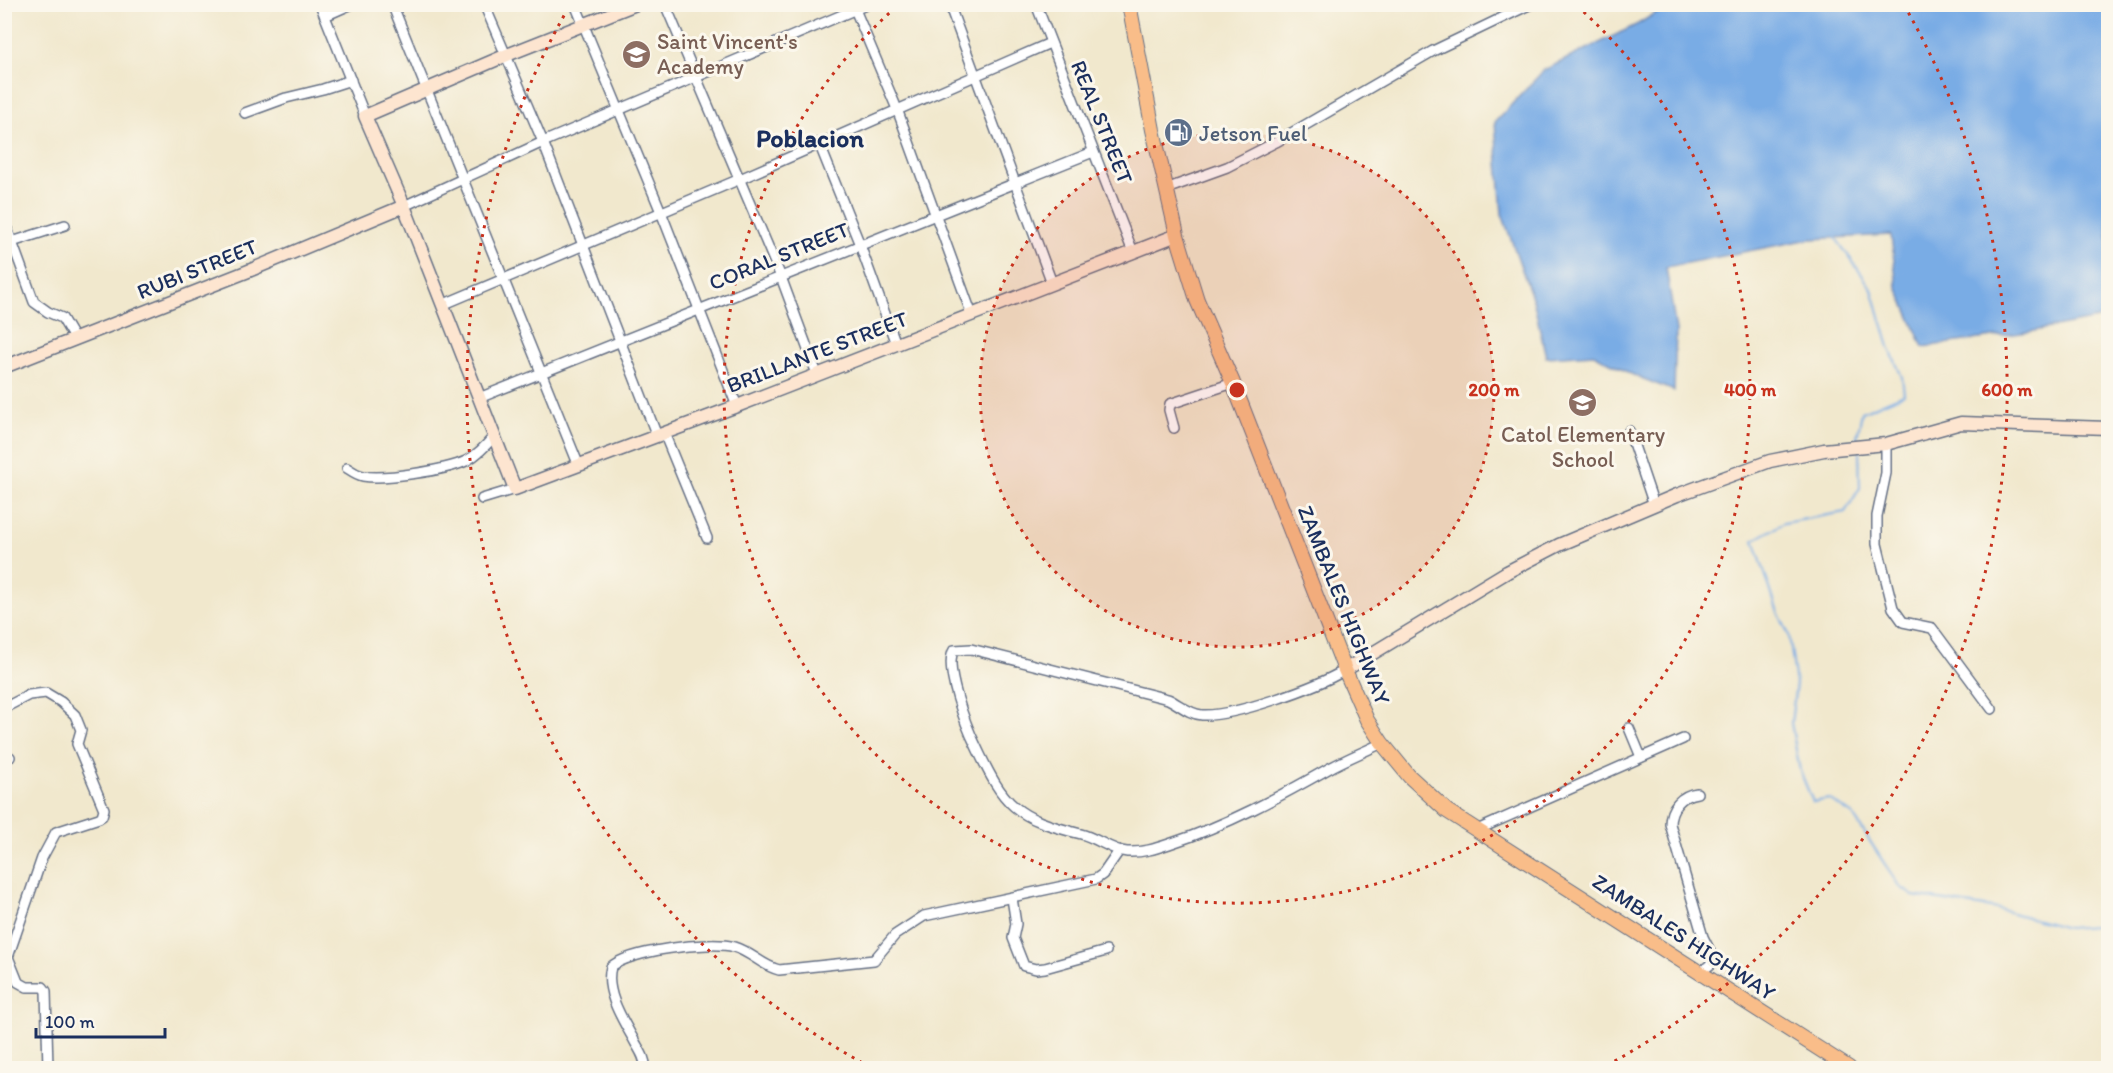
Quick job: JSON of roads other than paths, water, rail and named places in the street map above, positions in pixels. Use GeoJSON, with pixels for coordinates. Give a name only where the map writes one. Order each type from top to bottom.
{"type":"FeatureCollection","features":[{"type":"Feature","properties":{"kind":"main road","name":"ZAMBALES HIGHWAY"},"geometry":{"type":"LineString","coordinates":[[1129,4],[1145,94],[1166,189],[1197,300],[1233,383],[1345,670],[1367,720],[1382,743],[1428,795],[1447,811],[1849,1068]]}},
{"type":"Feature","properties":{"kind":"street"},"geometry":{"type":"LineString","coordinates":[[320,4],[404,206],[514,489],[482,499]]}},
{"type":"Feature","properties":{"kind":"street"},"geometry":{"type":"LineString","coordinates":[[325,15],[352,4]]}},
{"type":"Feature","properties":{"kind":"street"},"geometry":{"type":"LineString","coordinates":[[392,4],[579,466]]}},
{"type":"Feature","properties":{"kind":"street"},"geometry":{"type":"LineString","coordinates":[[484,4],[543,142],[620,340],[707,538]]}},
{"type":"Feature","properties":{"kind":"street"},"geometry":{"type":"LineString","coordinates":[[575,4],[661,212],[737,406]]}},
{"type":"Feature","properties":{"kind":"street"},"geometry":{"type":"LineString","coordinates":[[365,116],[507,55],[636,4]]}},
{"type":"Feature","properties":{"kind":"street"},"geometry":{"type":"LineString","coordinates":[[665,4],[781,278],[817,374]]}},
{"type":"Feature","properties":{"kind":"street"},"geometry":{"type":"LineString","coordinates":[[404,206],[543,142],[695,78],[854,7],[868,4]]}},
{"type":"Feature","properties":{"kind":"street"},"geometry":{"type":"LineString","coordinates":[[949,4],[1052,283]]}},
{"type":"Feature","properties":{"kind":"street","name":"REAL STREET"},"geometry":{"type":"LineString","coordinates":[[1036,4],[1133,252]]}},
{"type":"Feature","properties":{"kind":"street"},"geometry":{"type":"LineString","coordinates":[[1166,189],[1227,167],[1276,142],[1433,51],[1531,4]]}},
{"type":"Feature","properties":{"kind":"street"},"geometry":{"type":"LineString","coordinates":[[854,7],[897,109],[972,315]]}},
{"type":"Feature","properties":{"kind":"street"},"geometry":{"type":"LineString","coordinates":[[442,305],[740,179],[1050,43]]}},
{"type":"Feature","properties":{"kind":"street"},"geometry":{"type":"LineString","coordinates":[[244,113],[286,98],[351,80]]}},
{"type":"Feature","properties":{"kind":"street"},"geometry":{"type":"LineString","coordinates":[[819,143],[896,344]]}},
{"type":"Feature","properties":{"kind":"street","name":"CORAL STREET"},"geometry":{"type":"LineString","coordinates":[[479,398],[1093,152]]}},
{"type":"Feature","properties":{"kind":"street","name":"RUBI STREET"},"geometry":{"type":"LineString","coordinates":[[4,367],[246,273],[404,206]]}},
{"type":"Feature","properties":{"kind":"street"},"geometry":{"type":"LineString","coordinates":[[4,220],[34,302],[62,318],[75,340]]}},
{"type":"Feature","properties":{"kind":"street"},"geometry":{"type":"LineString","coordinates":[[12,242],[65,225]]}},
{"type":"Feature","properties":{"kind":"street","name":"BRILLANTE STREET"},"geometry":{"type":"LineString","coordinates":[[514,489],[737,406],[1177,235]]}},
{"type":"Feature","properties":{"kind":"street"},"geometry":{"type":"LineString","coordinates":[[1174,428],[1169,410],[1170,404],[1233,383]]}},
{"type":"Feature","properties":{"kind":"street"},"geometry":{"type":"LineString","coordinates":[[1382,743],[1330,768],[1303,785],[1201,833],[1150,850],[1119,851],[1087,836],[1029,818],[1006,800],[993,781],[970,734],[958,696],[950,663],[951,656],[954,650],[971,649],[1168,699],[1200,715],[1213,714],[1248,707],[1330,679],[1507,572],[1559,545],[1654,505],[1770,461],[1803,454],[1882,444],[1961,423],[2109,428]]}},
{"type":"Feature","properties":{"kind":"street"},"geometry":{"type":"LineString","coordinates":[[1629,431],[1654,505]]}},
{"type":"Feature","properties":{"kind":"street"},"geometry":{"type":"LineString","coordinates":[[347,468],[356,474],[374,477],[414,473],[456,464],[472,457],[494,436]]}},
{"type":"Feature","properties":{"kind":"street"},"geometry":{"type":"LineString","coordinates":[[1882,444],[1886,473],[1877,516],[1876,533],[1893,608],[1904,622],[1932,628],[1992,709]]}},
{"type":"Feature","properties":{"kind":"street"},"geometry":{"type":"LineString","coordinates":[[4,708],[29,695],[46,693],[61,702],[75,715],[81,730],[77,744],[104,810],[99,818],[61,829],[53,837],[42,858],[8,957],[18,982],[27,987],[44,987],[46,991],[48,1068]]}},
{"type":"Feature","properties":{"kind":"street"},"geometry":{"type":"LineString","coordinates":[[1629,728],[1641,757]]}},
{"type":"Feature","properties":{"kind":"street"},"geometry":{"type":"LineString","coordinates":[[1477,830],[1683,739]]}},
{"type":"Feature","properties":{"kind":"street"},"geometry":{"type":"LineString","coordinates":[[1697,793],[1688,794],[1680,801],[1672,812],[1670,824],[1703,937],[1712,957],[1711,964],[1701,972]]}},
{"type":"Feature","properties":{"kind":"street"},"geometry":{"type":"LineString","coordinates":[[645,1068],[643,1056],[623,1020],[610,984],[611,967],[616,962],[648,953],[715,945],[732,946],[745,951],[769,967],[779,970],[864,962],[879,956],[896,935],[924,916],[1096,879],[1103,874],[1119,851]]}},
{"type":"Feature","properties":{"kind":"street"},"geometry":{"type":"LineString","coordinates":[[1012,897],[1016,924],[1013,938],[1024,966],[1036,969],[1045,968],[1106,951]]}},
{"type":"Feature","properties":{"kind":"water"},"geometry":{"type":"Polygon","coordinates":[[[1669,5],[2108,5],[2108,317],[2028,332],[1923,347],[1897,287],[1891,235],[1810,239],[1666,267],[1676,331],[1674,391],[1631,374],[1594,354],[1546,357],[1534,303],[1502,214],[1495,122],[1544,70],[1638,24],[1669,5]]]}},
{"type":"Feature","properties":{"kind":"waterway"},"geometry":{"type":"LineString","coordinates":[[1835,237],[1872,289],[1889,347],[1902,377],[1904,394],[1862,412],[1857,443]]}},
{"type":"Feature","properties":{"kind":"waterway"},"geometry":{"type":"LineString","coordinates":[[1859,451],[1860,488],[1845,512],[1784,523],[1754,540],[1777,610],[1789,635],[1796,684],[1791,723],[1800,771],[1813,802],[1829,799],[1853,815],[1899,886],[1913,896],[1998,909],[2067,928],[2108,925]]}},
{"type":"Feature","properties":{"kind":"place","name":"Saint Vincent's Academy"},"geometry":{"type":"Point","coordinates":[636,54]}},
{"type":"Feature","properties":{"kind":"place","name":"Jetson Fuel"},"geometry":{"type":"Point","coordinates":[1178,133]}},
{"type":"Feature","properties":{"kind":"place","name":"Catol Elementary School"},"geometry":{"type":"Point","coordinates":[1583,402]}},
{"type":"Feature","properties":{"kind":"district","name":"Poblacion"},"geometry":{"type":"Point","coordinates":[810,138]}}]}
